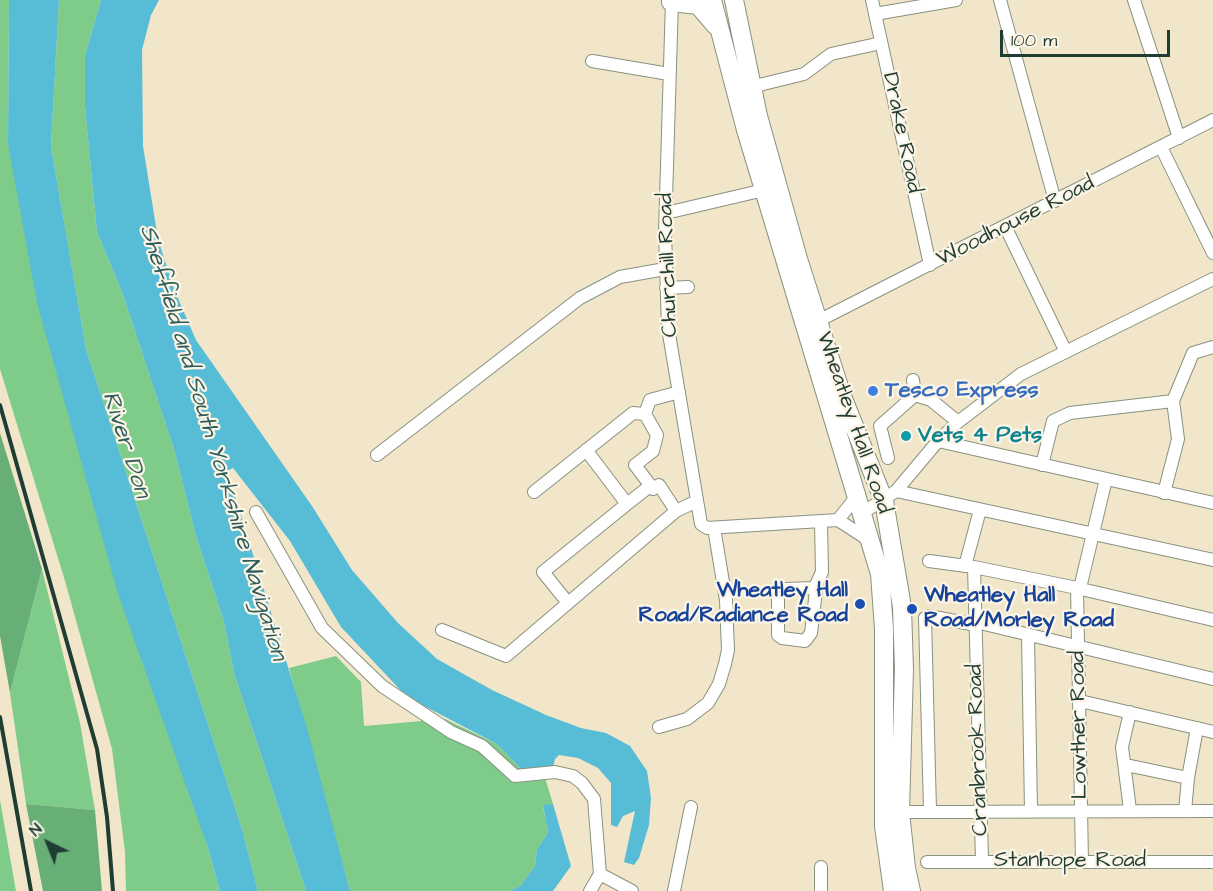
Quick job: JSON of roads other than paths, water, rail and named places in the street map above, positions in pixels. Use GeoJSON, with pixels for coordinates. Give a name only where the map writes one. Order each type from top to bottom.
{"type":"FeatureCollection","features":[{"type":"Feature","properties":{"kind":"highway","name":"Wheatley Hall Road"},"geometry":{"type":"LineString","coordinates":[[712,0],[764,190],[874,502],[869,540],[880,574],[884,629],[885,826],[893,891]]}},
{"type":"Feature","properties":{"kind":"highway","name":"Wheatley Hall Road"},"geometry":{"type":"LineString","coordinates":[[734,0],[751,87],[818,321],[874,502],[902,607],[904,632],[900,812],[911,891]]}},
{"type":"Feature","properties":{"kind":"highway"},"geometry":{"type":"LineString","coordinates":[[671,1],[698,5],[705,10],[714,21],[723,41]]}},
{"type":"Feature","properties":{"kind":"street","name":"Drake Road"},"geometry":{"type":"LineString","coordinates":[[872,0],[930,266]]}},
{"type":"Feature","properties":{"kind":"street"},"geometry":{"type":"LineString","coordinates":[[875,14],[956,0]]}},
{"type":"Feature","properties":{"kind":"street"},"geometry":{"type":"LineString","coordinates":[[1000,0],[1055,201]]}},
{"type":"Feature","properties":{"kind":"street"},"geometry":{"type":"LineString","coordinates":[[1134,0],[1179,138]]}},
{"type":"Feature","properties":{"kind":"street","name":"Churchill Road"},"geometry":{"type":"LineString","coordinates":[[659,727],[687,719],[708,703],[719,684],[728,650],[726,600],[708,527],[697,501],[668,328],[665,269],[671,1]]}},
{"type":"Feature","properties":{"kind":"street"},"geometry":{"type":"LineString","coordinates":[[751,87],[804,74],[831,54],[881,43]]}},
{"type":"Feature","properties":{"kind":"street"},"geometry":{"type":"LineString","coordinates":[[592,62],[669,74]]}},
{"type":"Feature","properties":{"kind":"street","name":"Woodhouse Road"},"geometry":{"type":"LineString","coordinates":[[818,321],[1213,120]]}},
{"type":"Feature","properties":{"kind":"street"},"geometry":{"type":"LineString","coordinates":[[1161,147],[1213,253]]}},
{"type":"Feature","properties":{"kind":"street"},"geometry":{"type":"LineString","coordinates":[[666,213],[764,190]]}},
{"type":"Feature","properties":{"kind":"street"},"geometry":{"type":"LineString","coordinates":[[1005,226],[1066,352]]}},
{"type":"Feature","properties":{"kind":"street"},"geometry":{"type":"LineString","coordinates":[[377,455],[580,298],[620,277],[665,269]]}},
{"type":"Feature","properties":{"kind":"street"},"geometry":{"type":"LineString","coordinates":[[708,527],[837,520],[874,502],[958,422],[1021,374],[1213,279]]}},
{"type":"Feature","properties":{"kind":"street"},"geometry":{"type":"LineString","coordinates":[[666,288],[688,287]]}},
{"type":"Feature","properties":{"kind":"street"},"geometry":{"type":"LineString","coordinates":[[1164,493],[1178,439],[1173,401],[1193,353],[1213,346]]}},
{"type":"Feature","properties":{"kind":"street"},"geometry":{"type":"LineString","coordinates":[[914,380],[915,395]]}},
{"type":"Feature","properties":{"kind":"street"},"geometry":{"type":"LineString","coordinates":[[676,511],[659,485],[653,489],[635,465],[653,451],[657,435],[645,414],[650,400],[679,392]]}},
{"type":"Feature","properties":{"kind":"street"},"geometry":{"type":"LineString","coordinates":[[915,395],[931,399],[958,422]]}},
{"type":"Feature","properties":{"kind":"street"},"geometry":{"type":"LineString","coordinates":[[888,458],[880,426],[915,395]]}},
{"type":"Feature","properties":{"kind":"street"},"geometry":{"type":"LineString","coordinates":[[1042,465],[1053,421],[1070,413],[1173,401]]}},
{"type":"Feature","properties":{"kind":"street"},"geometry":{"type":"LineString","coordinates":[[534,492],[633,413],[645,414]]}},
{"type":"Feature","properties":{"kind":"street"},"geometry":{"type":"LineString","coordinates":[[938,441],[1211,503]]}},
{"type":"Feature","properties":{"kind":"street"},"geometry":{"type":"LineString","coordinates":[[586,450],[627,504]]}},
{"type":"Feature","properties":{"kind":"street","name":"Lowther Road"},"geometry":{"type":"LineString","coordinates":[[1082,862],[1079,588],[1106,480]]}},
{"type":"Feature","properties":{"kind":"street"},"geometry":{"type":"LineString","coordinates":[[568,603],[543,572],[650,486]]}},
{"type":"Feature","properties":{"kind":"street"},"geometry":{"type":"LineString","coordinates":[[442,630],[506,656],[676,511],[697,501]]}},
{"type":"Feature","properties":{"kind":"street"},"geometry":{"type":"LineString","coordinates":[[874,502],[980,510],[1092,536],[1213,560]]}},
{"type":"Feature","properties":{"kind":"street","name":"Cranbrook Road"},"geometry":{"type":"LineString","coordinates":[[980,510],[970,566],[976,624],[982,860]]}},
{"type":"Feature","properties":{"kind":"street"},"geometry":{"type":"LineString","coordinates":[[256,512],[322,628],[382,686],[451,732],[482,746],[515,776],[555,772],[573,776],[582,783],[594,799],[600,874],[590,891]]}},
{"type":"Feature","properties":{"kind":"street"},"geometry":{"type":"LineString","coordinates":[[837,520],[869,540]]}},
{"type":"Feature","properties":{"kind":"street"},"geometry":{"type":"LineString","coordinates":[[814,589],[796,588],[781,592],[778,596],[778,635],[782,638],[805,640],[811,633],[814,589],[822,572],[821,522]]}},
{"type":"Feature","properties":{"kind":"street"},"geometry":{"type":"LineString","coordinates":[[929,561],[970,566],[1079,588],[1213,620]]}},
{"type":"Feature","properties":{"kind":"street"},"geometry":{"type":"LineString","coordinates":[[930,810],[926,618],[928,615],[1028,635],[1213,679]]}},
{"type":"Feature","properties":{"kind":"street"},"geometry":{"type":"LineString","coordinates":[[1028,635],[1031,811]]}},
{"type":"Feature","properties":{"kind":"street"},"geometry":{"type":"LineString","coordinates":[[1080,701],[1213,732]]}},
{"type":"Feature","properties":{"kind":"street"},"geometry":{"type":"LineString","coordinates":[[1130,712],[1123,738],[1130,810]]}},
{"type":"Feature","properties":{"kind":"street"},"geometry":{"type":"LineString","coordinates":[[1185,811],[1197,728]]}},
{"type":"Feature","properties":{"kind":"street"},"geometry":{"type":"LineString","coordinates":[[1126,765],[1188,778]]}},
{"type":"Feature","properties":{"kind":"street"},"geometry":{"type":"LineString","coordinates":[[674,891],[691,807]]}},
{"type":"Feature","properties":{"kind":"street"},"geometry":{"type":"LineString","coordinates":[[900,812],[930,810],[1082,813],[1130,810],[1213,811]]}},
{"type":"Feature","properties":{"kind":"street","name":"Stanhope Road"},"geometry":{"type":"LineString","coordinates":[[927,862],[982,860],[1213,862]]}},
{"type":"Feature","properties":{"kind":"street"},"geometry":{"type":"LineString","coordinates":[[821,867],[821,891]]}},
{"type":"Feature","properties":{"kind":"street"},"geometry":{"type":"LineString","coordinates":[[600,874],[632,891]]}},
{"type":"Feature","properties":{"kind":"water"},"geometry":{"type":"Polygon","coordinates":[[[9,0],[59,0],[51,146],[86,349],[242,829],[258,891],[220,891],[207,845],[118,594],[37,303],[8,144],[9,0]]]}},
{"type":"Feature","properties":{"kind":"water","name":"Sheffield and South Yorkshire Navigation"},"geometry":{"type":"Polygon","coordinates":[[[101,0],[159,0],[151,15],[142,50],[143,146],[158,239],[174,289],[196,340],[312,506],[352,570],[398,623],[437,659],[492,690],[546,715],[581,728],[606,733],[630,746],[647,771],[651,798],[649,825],[639,858],[634,865],[624,862],[635,811],[623,816],[617,827],[611,825],[611,783],[598,768],[578,758],[559,755],[553,767],[524,772],[497,744],[407,697],[341,627],[290,541],[233,468],[227,471],[307,728],[350,891],[306,891],[234,673],[224,622],[196,536],[174,449],[122,292],[97,232],[85,107],[85,56],[101,0]]]}},
{"type":"Feature","properties":{"kind":"water"},"geometry":{"type":"Polygon","coordinates":[[[553,804],[571,866],[553,891],[510,891],[521,885],[535,866],[537,849],[548,833],[543,805],[553,804]]]}},
{"type":"Feature","properties":{"kind":"railway"},"geometry":{"type":"LineString","coordinates":[[0,405],[97,749],[107,817],[113,891]]}},
{"type":"Feature","properties":{"kind":"railway"},"geometry":{"type":"LineString","coordinates":[[0,717],[31,891]]}},
{"type":"Feature","properties":{"kind":"place","name":"Tesco Express"},"geometry":{"type":"Point","coordinates":[873,391]}},
{"type":"Feature","properties":{"kind":"place","name":"Vets 4 Pets"},"geometry":{"type":"Point","coordinates":[906,436]}},
{"type":"Feature","properties":{"kind":"place","name":"Wheatley Hall Road/Radiance Road"},"geometry":{"type":"Point","coordinates":[860,604]}},
{"type":"Feature","properties":{"kind":"place","name":"Wheatley Hall Road/Morley Road"},"geometry":{"type":"Point","coordinates":[912,609]}},
{"type":"Feature","properties":{"kind":"water label","name":"River Don"},"geometry":{"type":"Point","coordinates":[125,445]}}]}
